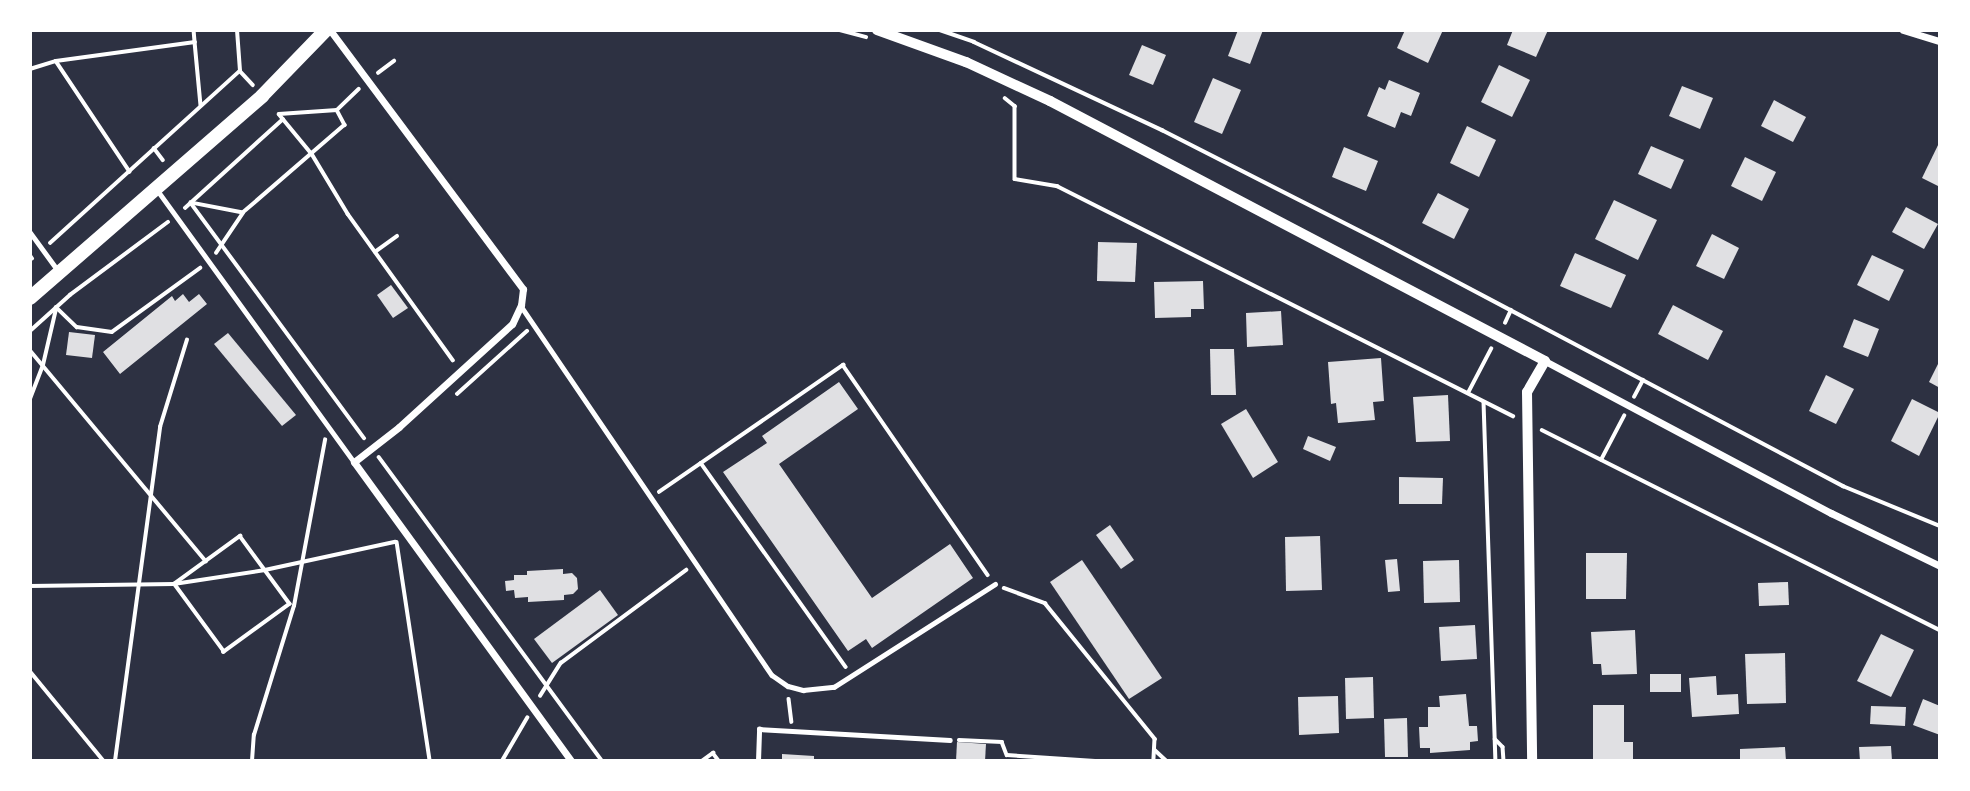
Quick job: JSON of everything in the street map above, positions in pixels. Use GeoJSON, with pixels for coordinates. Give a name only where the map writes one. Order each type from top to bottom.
{"type":"FeatureCollection","features":[{"type":"Feature","properties":{"kind":"main road"},"geometry":{"type":"LineString","coordinates":[[30,298],[262,96],[328,30]]}},
{"type":"Feature","properties":{"kind":"street"},"geometry":{"type":"LineString","coordinates":[[328,30],[369,80],[523,289],[512,324],[354,463],[571,761]]}},
{"type":"Feature","properties":{"kind":"street"},"geometry":{"type":"LineString","coordinates":[[1903,30],[1940,41]]}},
{"type":"Feature","properties":{"kind":"street"},"geometry":{"type":"LineString","coordinates":[[873,34],[966,62],[1050,101],[1831,513],[1940,566]]}},
{"type":"Feature","properties":{"kind":"street"},"geometry":{"type":"LineString","coordinates":[[1532,761],[1527,392],[1545,361]]}},
{"type":"Feature","properties":{"kind":"lane"},"geometry":{"type":"LineString","coordinates":[[156,189],[354,463]]}},
{"type":"Feature","properties":{"kind":"lane"},"geometry":{"type":"LineString","coordinates":[[30,232],[60,272]]}},
{"type":"Feature","properties":{"kind":"lane"},"geometry":{"type":"LineString","coordinates":[[520,305],[772,675],[788,686],[803,690],[834,687],[995,584]]}},
{"type":"Feature","properties":{"kind":"lane"},"geometry":{"type":"LineString","coordinates":[[758,761],[759,729],[950,740]]}},
{"type":"Feature","properties":{"kind":"path"},"geometry":{"type":"LineString","coordinates":[[194,30],[201,105]]}},
{"type":"Feature","properties":{"kind":"path"},"geometry":{"type":"LineString","coordinates":[[237,30],[240,71],[253,86]]}},
{"type":"Feature","properties":{"kind":"path"},"geometry":{"type":"LineString","coordinates":[[840,30],[873,34]]}},
{"type":"Feature","properties":{"kind":"path"},"geometry":{"type":"LineString","coordinates":[[940,30],[974,42],[1162,130],[1511,310],[1843,486],[1940,526]]}},
{"type":"Feature","properties":{"kind":"path"},"geometry":{"type":"LineString","coordinates":[[30,69],[56,61],[195,41]]}},
{"type":"Feature","properties":{"kind":"path"},"geometry":{"type":"LineString","coordinates":[[56,61],[130,172]]}},
{"type":"Feature","properties":{"kind":"path"},"geometry":{"type":"LineString","coordinates":[[394,61],[337,110],[279,114],[312,154],[375,252],[470,384]]}},
{"type":"Feature","properties":{"kind":"path"},"geometry":{"type":"LineString","coordinates":[[30,258],[130,172],[240,71]]}},
{"type":"Feature","properties":{"kind":"path"},"geometry":{"type":"LineString","coordinates":[[1003,96],[1014,106],[1014,179],[1057,186],[1940,630]]}},
{"type":"Feature","properties":{"kind":"path"},"geometry":{"type":"LineString","coordinates":[[56,307],[77,327],[112,332],[209,261],[223,246],[243,213],[345,125],[337,110]]}},
{"type":"Feature","properties":{"kind":"path"},"geometry":{"type":"LineString","coordinates":[[30,331],[56,307],[176,216],[283,118]]}},
{"type":"Feature","properties":{"kind":"path"},"geometry":{"type":"LineString","coordinates":[[191,203],[243,213]]}},
{"type":"Feature","properties":{"kind":"path"},"geometry":{"type":"LineString","coordinates":[[191,203],[602,761]]}},
{"type":"Feature","properties":{"kind":"path"},"geometry":{"type":"LineString","coordinates":[[375,252],[397,236]]}},
{"type":"Feature","properties":{"kind":"path"},"geometry":{"type":"LineString","coordinates":[[198,269],[205,279]]}},
{"type":"Feature","properties":{"kind":"path"},"geometry":{"type":"LineString","coordinates":[[30,399],[43,365],[56,307]]}},
{"type":"Feature","properties":{"kind":"path"},"geometry":{"type":"LineString","coordinates":[[1468,393],[1511,310]]}},
{"type":"Feature","properties":{"kind":"path"},"geometry":{"type":"LineString","coordinates":[[449,400],[534,325]]}},
{"type":"Feature","properties":{"kind":"path"},"geometry":{"type":"LineString","coordinates":[[115,761],[160,427],[187,340]]}},
{"type":"Feature","properties":{"kind":"path"},"geometry":{"type":"LineString","coordinates":[[30,350],[206,561]]}},
{"type":"Feature","properties":{"kind":"path"},"geometry":{"type":"LineString","coordinates":[[657,493],[843,365],[995,584],[1045,603],[1155,739],[1154,761]]}},
{"type":"Feature","properties":{"kind":"path"},"geometry":{"type":"LineString","coordinates":[[1601,460],[1643,380]]}},
{"type":"Feature","properties":{"kind":"path"},"geometry":{"type":"LineString","coordinates":[[1484,402],[1496,761]]}},
{"type":"Feature","properties":{"kind":"path"},"geometry":{"type":"LineString","coordinates":[[252,761],[254,735],[295,606],[304,562],[325,440],[317,429]]}},
{"type":"Feature","properties":{"kind":"path"},"geometry":{"type":"LineString","coordinates":[[378,456],[388,448]]}},
{"type":"Feature","properties":{"kind":"path"},"geometry":{"type":"LineString","coordinates":[[701,463],[853,677]]}},
{"type":"Feature","properties":{"kind":"path"},"geometry":{"type":"LineString","coordinates":[[30,586],[174,584],[265,570],[396,544],[405,533]]}},
{"type":"Feature","properties":{"kind":"path"},"geometry":{"type":"LineString","coordinates":[[240,536],[290,604],[224,652],[174,584],[240,536]]}},
{"type":"Feature","properties":{"kind":"path"},"geometry":{"type":"LineString","coordinates":[[396,544],[430,761]]}},
{"type":"Feature","properties":{"kind":"path"},"geometry":{"type":"LineString","coordinates":[[546,685],[561,663],[696,563]]}},
{"type":"Feature","properties":{"kind":"path"},"geometry":{"type":"LineString","coordinates":[[30,671],[104,761]]}},
{"type":"Feature","properties":{"kind":"path"},"geometry":{"type":"LineString","coordinates":[[788,686],[793,731]]}},
{"type":"Feature","properties":{"kind":"path"},"geometry":{"type":"LineString","coordinates":[[502,761],[533,708]]}},
{"type":"Feature","properties":{"kind":"path"},"geometry":{"type":"LineString","coordinates":[[1495,739],[1503,747],[1504,761]]}},
{"type":"Feature","properties":{"kind":"path"},"geometry":{"type":"LineString","coordinates":[[950,740],[1002,742],[1007,755],[1095,761]]}},
{"type":"Feature","properties":{"kind":"path"},"geometry":{"type":"LineString","coordinates":[[1155,750],[1167,761]]}},
{"type":"Feature","properties":{"kind":"path"},"geometry":{"type":"LineString","coordinates":[[702,761],[713,754],[719,761]]}},
{"type":"Feature","properties":{"kind":"building"},"geometry":{"type":"Polygon","coordinates":[[[1238,30],[1263,30],[1250,64],[1228,56],[1238,30]]]}},
{"type":"Feature","properties":{"kind":"building"},"geometry":{"type":"Polygon","coordinates":[[[1405,30],[1443,30],[1428,63],[1397,48],[1405,30]]]}},
{"type":"Feature","properties":{"kind":"building"},"geometry":{"type":"Polygon","coordinates":[[[1513,30],[1548,30],[1536,57],[1507,45],[1513,30]]]}},
{"type":"Feature","properties":{"kind":"building"},"geometry":{"type":"Polygon","coordinates":[[[1142,45],[1166,55],[1153,85],[1129,75],[1142,45]]]}},
{"type":"Feature","properties":{"kind":"building"},"geometry":{"type":"Polygon","coordinates":[[[1499,65],[1530,80],[1512,117],[1481,102],[1499,65]]]}},
{"type":"Feature","properties":{"kind":"building"},"geometry":{"type":"Polygon","coordinates":[[[1213,78],[1241,90],[1222,134],[1194,122],[1213,78]]]}},
{"type":"Feature","properties":{"kind":"building"},"geometry":{"type":"Polygon","coordinates":[[[1389,80],[1420,93],[1411,116],[1401,112],[1395,128],[1367,116],[1379,87],[1385,90],[1389,80]]]}},
{"type":"Feature","properties":{"kind":"building"},"geometry":{"type":"Polygon","coordinates":[[[1682,86],[1713,98],[1700,129],[1669,116],[1682,86]]]}},
{"type":"Feature","properties":{"kind":"building"},"geometry":{"type":"Polygon","coordinates":[[[1774,100],[1806,117],[1793,142],[1761,126],[1774,100]]]}},
{"type":"Feature","properties":{"kind":"building"},"geometry":{"type":"Polygon","coordinates":[[[1467,126],[1496,140],[1479,177],[1450,163],[1467,126]]]}},
{"type":"Feature","properties":{"kind":"building"},"geometry":{"type":"Polygon","coordinates":[[[1940,141],[1940,187],[1922,178],[1940,141]]]}},
{"type":"Feature","properties":{"kind":"building"},"geometry":{"type":"Polygon","coordinates":[[[1651,146],[1684,160],[1671,189],[1638,174],[1651,146]]]}},
{"type":"Feature","properties":{"kind":"building"},"geometry":{"type":"Polygon","coordinates":[[[1344,147],[1378,161],[1366,191],[1332,177],[1344,147]]]}},
{"type":"Feature","properties":{"kind":"building"},"geometry":{"type":"Polygon","coordinates":[[[1745,157],[1776,172],[1762,201],[1731,186],[1745,157]]]}},
{"type":"Feature","properties":{"kind":"building"},"geometry":{"type":"Polygon","coordinates":[[[1438,193],[1469,209],[1454,239],[1422,223],[1438,193]]]}},
{"type":"Feature","properties":{"kind":"building"},"geometry":{"type":"Polygon","coordinates":[[[1614,200],[1657,220],[1638,260],[1595,239],[1614,200]]]}},
{"type":"Feature","properties":{"kind":"building"},"geometry":{"type":"Polygon","coordinates":[[[1906,207],[1938,224],[1924,249],[1892,232],[1906,207]]]}},
{"type":"Feature","properties":{"kind":"building"},"geometry":{"type":"Polygon","coordinates":[[[1712,234],[1739,248],[1724,279],[1696,266],[1712,234]]]}},
{"type":"Feature","properties":{"kind":"building"},"geometry":{"type":"Polygon","coordinates":[[[1098,242],[1137,243],[1135,282],[1097,281],[1098,242]]]}},
{"type":"Feature","properties":{"kind":"building"},"geometry":{"type":"Polygon","coordinates":[[[1575,253],[1626,275],[1611,308],[1560,286],[1575,253]]]}},
{"type":"Feature","properties":{"kind":"building"},"geometry":{"type":"Polygon","coordinates":[[[1872,255],[1904,270],[1889,301],[1857,285],[1872,255]]]}},
{"type":"Feature","properties":{"kind":"building"},"geometry":{"type":"Polygon","coordinates":[[[1203,281],[1204,309],[1191,309],[1191,317],[1155,318],[1154,282],[1203,281]]]}},
{"type":"Feature","properties":{"kind":"building"},"geometry":{"type":"Polygon","coordinates":[[[391,285],[408,308],[393,318],[377,295],[391,285]]]}},
{"type":"Feature","properties":{"kind":"building"},"geometry":{"type":"Polygon","coordinates":[[[183,294],[189,302],[199,294],[207,304],[120,374],[103,352],[172,296],[175,301],[183,294]]]}},
{"type":"Feature","properties":{"kind":"building"},"geometry":{"type":"Polygon","coordinates":[[[1673,305],[1723,331],[1708,360],[1658,334],[1673,305]]]}},
{"type":"Feature","properties":{"kind":"building"},"geometry":{"type":"Polygon","coordinates":[[[1281,311],[1283,345],[1247,347],[1246,313],[1281,311]]]}},
{"type":"Feature","properties":{"kind":"building"},"geometry":{"type":"Polygon","coordinates":[[[1854,319],[1879,329],[1868,357],[1843,347],[1854,319]]]}},
{"type":"Feature","properties":{"kind":"building"},"geometry":{"type":"Polygon","coordinates":[[[69,332],[95,335],[92,358],[66,355],[69,332]]]}},
{"type":"Feature","properties":{"kind":"building"},"geometry":{"type":"Polygon","coordinates":[[[228,333],[296,415],[282,426],[214,344],[228,333]]]}},
{"type":"Feature","properties":{"kind":"building"},"geometry":{"type":"Polygon","coordinates":[[[1210,349],[1234,349],[1236,395],[1211,395],[1210,349]]]}},
{"type":"Feature","properties":{"kind":"building"},"geometry":{"type":"Polygon","coordinates":[[[1381,358],[1384,401],[1373,402],[1375,420],[1338,423],[1336,403],[1331,404],[1328,362],[1381,358]]]}},
{"type":"Feature","properties":{"kind":"building"},"geometry":{"type":"Polygon","coordinates":[[[1940,360],[1940,388],[1929,382],[1940,360]]]}},
{"type":"Feature","properties":{"kind":"building"},"geometry":{"type":"Polygon","coordinates":[[[1826,375],[1854,389],[1836,424],[1809,411],[1826,375]]]}},
{"type":"Feature","properties":{"kind":"building"},"geometry":{"type":"Polygon","coordinates":[[[839,382],[858,409],[779,464],[872,598],[950,544],[973,578],[872,648],[866,639],[848,651],[723,472],[767,443],[762,436],[839,382]]]}},
{"type":"Feature","properties":{"kind":"building"},"geometry":{"type":"Polygon","coordinates":[[[1448,395],[1450,441],[1416,442],[1413,397],[1448,395]]]}},
{"type":"Feature","properties":{"kind":"building"},"geometry":{"type":"Polygon","coordinates":[[[1912,399],[1940,413],[1919,456],[1891,441],[1912,399]]]}},
{"type":"Feature","properties":{"kind":"building"},"geometry":{"type":"Polygon","coordinates":[[[1246,409],[1278,462],[1253,478],[1221,424],[1246,409]]]}},
{"type":"Feature","properties":{"kind":"building"},"geometry":{"type":"Polygon","coordinates":[[[1308,436],[1336,447],[1330,461],[1303,449],[1308,436]]]}},
{"type":"Feature","properties":{"kind":"building"},"geometry":{"type":"Polygon","coordinates":[[[1399,477],[1443,478],[1442,504],[1399,504],[1399,477]]]}},
{"type":"Feature","properties":{"kind":"building"},"geometry":{"type":"Polygon","coordinates":[[[1110,525],[1134,560],[1121,569],[1096,535],[1110,525]]]}},
{"type":"Feature","properties":{"kind":"building"},"geometry":{"type":"Polygon","coordinates":[[[1320,536],[1322,590],[1286,591],[1285,537],[1320,536]]]}},
{"type":"Feature","properties":{"kind":"building"},"geometry":{"type":"Polygon","coordinates":[[[1586,553],[1627,553],[1626,599],[1586,599],[1586,553]]]}},
{"type":"Feature","properties":{"kind":"building"},"geometry":{"type":"Polygon","coordinates":[[[1397,559],[1400,591],[1388,592],[1385,560],[1397,559]]]}},
{"type":"Feature","properties":{"kind":"building"},"geometry":{"type":"Polygon","coordinates":[[[1082,560],[1162,678],[1129,699],[1050,582],[1082,560]]]}},
{"type":"Feature","properties":{"kind":"building"},"geometry":{"type":"Polygon","coordinates":[[[1459,560],[1460,602],[1424,603],[1423,561],[1459,560]]]}},
{"type":"Feature","properties":{"kind":"building"},"geometry":{"type":"Polygon","coordinates":[[[563,569],[563,574],[572,573],[577,578],[578,589],[573,594],[564,595],[564,600],[528,602],[528,597],[515,598],[514,590],[506,591],[505,581],[514,580],[514,575],[527,575],[527,571],[563,569]]]}},
{"type":"Feature","properties":{"kind":"building"},"geometry":{"type":"Polygon","coordinates":[[[1788,582],[1789,605],[1759,606],[1758,583],[1788,582]]]}},
{"type":"Feature","properties":{"kind":"building"},"geometry":{"type":"Polygon","coordinates":[[[600,590],[618,615],[552,663],[534,639],[600,590]]]}},
{"type":"Feature","properties":{"kind":"building"},"geometry":{"type":"Polygon","coordinates":[[[1475,625],[1477,659],[1441,661],[1439,627],[1475,625]]]}},
{"type":"Feature","properties":{"kind":"building"},"geometry":{"type":"Polygon","coordinates":[[[1635,630],[1637,674],[1602,675],[1601,664],[1593,664],[1591,632],[1635,630]]]}},
{"type":"Feature","properties":{"kind":"building"},"geometry":{"type":"Polygon","coordinates":[[[1881,634],[1914,650],[1891,697],[1857,681],[1881,634]]]}},
{"type":"Feature","properties":{"kind":"building"},"geometry":{"type":"Polygon","coordinates":[[[1785,653],[1786,703],[1747,704],[1745,654],[1785,653]]]}},
{"type":"Feature","properties":{"kind":"building"},"geometry":{"type":"Polygon","coordinates":[[[1650,674],[1681,674],[1681,692],[1650,692],[1650,674]]]}},
{"type":"Feature","properties":{"kind":"building"},"geometry":{"type":"Polygon","coordinates":[[[1716,676],[1717,695],[1738,694],[1739,714],[1692,717],[1689,678],[1716,676]]]}},
{"type":"Feature","properties":{"kind":"building"},"geometry":{"type":"Polygon","coordinates":[[[1373,677],[1374,718],[1346,719],[1345,678],[1373,677]]]}},
{"type":"Feature","properties":{"kind":"building"},"geometry":{"type":"Polygon","coordinates":[[[1466,694],[1469,726],[1477,726],[1478,741],[1470,742],[1470,750],[1430,753],[1430,748],[1420,748],[1419,727],[1428,727],[1428,707],[1440,707],[1439,696],[1466,694]]]}},
{"type":"Feature","properties":{"kind":"building"},"geometry":{"type":"Polygon","coordinates":[[[1338,696],[1339,733],[1299,735],[1298,697],[1338,696]]]}},
{"type":"Feature","properties":{"kind":"building"},"geometry":{"type":"Polygon","coordinates":[[[1923,699],[1940,706],[1940,735],[1913,725],[1923,699]]]}},
{"type":"Feature","properties":{"kind":"building"},"geometry":{"type":"Polygon","coordinates":[[[1593,705],[1624,705],[1624,742],[1633,742],[1633,761],[1593,761],[1593,705]]]}},
{"type":"Feature","properties":{"kind":"building"},"geometry":{"type":"Polygon","coordinates":[[[1871,706],[1906,707],[1905,726],[1870,724],[1871,706]]]}},
{"type":"Feature","properties":{"kind":"building"},"geometry":{"type":"Polygon","coordinates":[[[1407,718],[1408,757],[1385,757],[1384,719],[1407,718]]]}},
{"type":"Feature","properties":{"kind":"building"},"geometry":{"type":"Polygon","coordinates":[[[957,742],[986,744],[985,761],[956,761],[957,742]]]}},
{"type":"Feature","properties":{"kind":"building"},"geometry":{"type":"Polygon","coordinates":[[[1891,746],[1892,761],[1860,761],[1859,747],[1891,746]]]}},
{"type":"Feature","properties":{"kind":"building"},"geometry":{"type":"Polygon","coordinates":[[[1785,747],[1786,761],[1740,761],[1740,749],[1785,747]]]}},
{"type":"Feature","properties":{"kind":"building"},"geometry":{"type":"Polygon","coordinates":[[[782,754],[814,756],[814,761],[782,761],[782,754]]]}}]}
